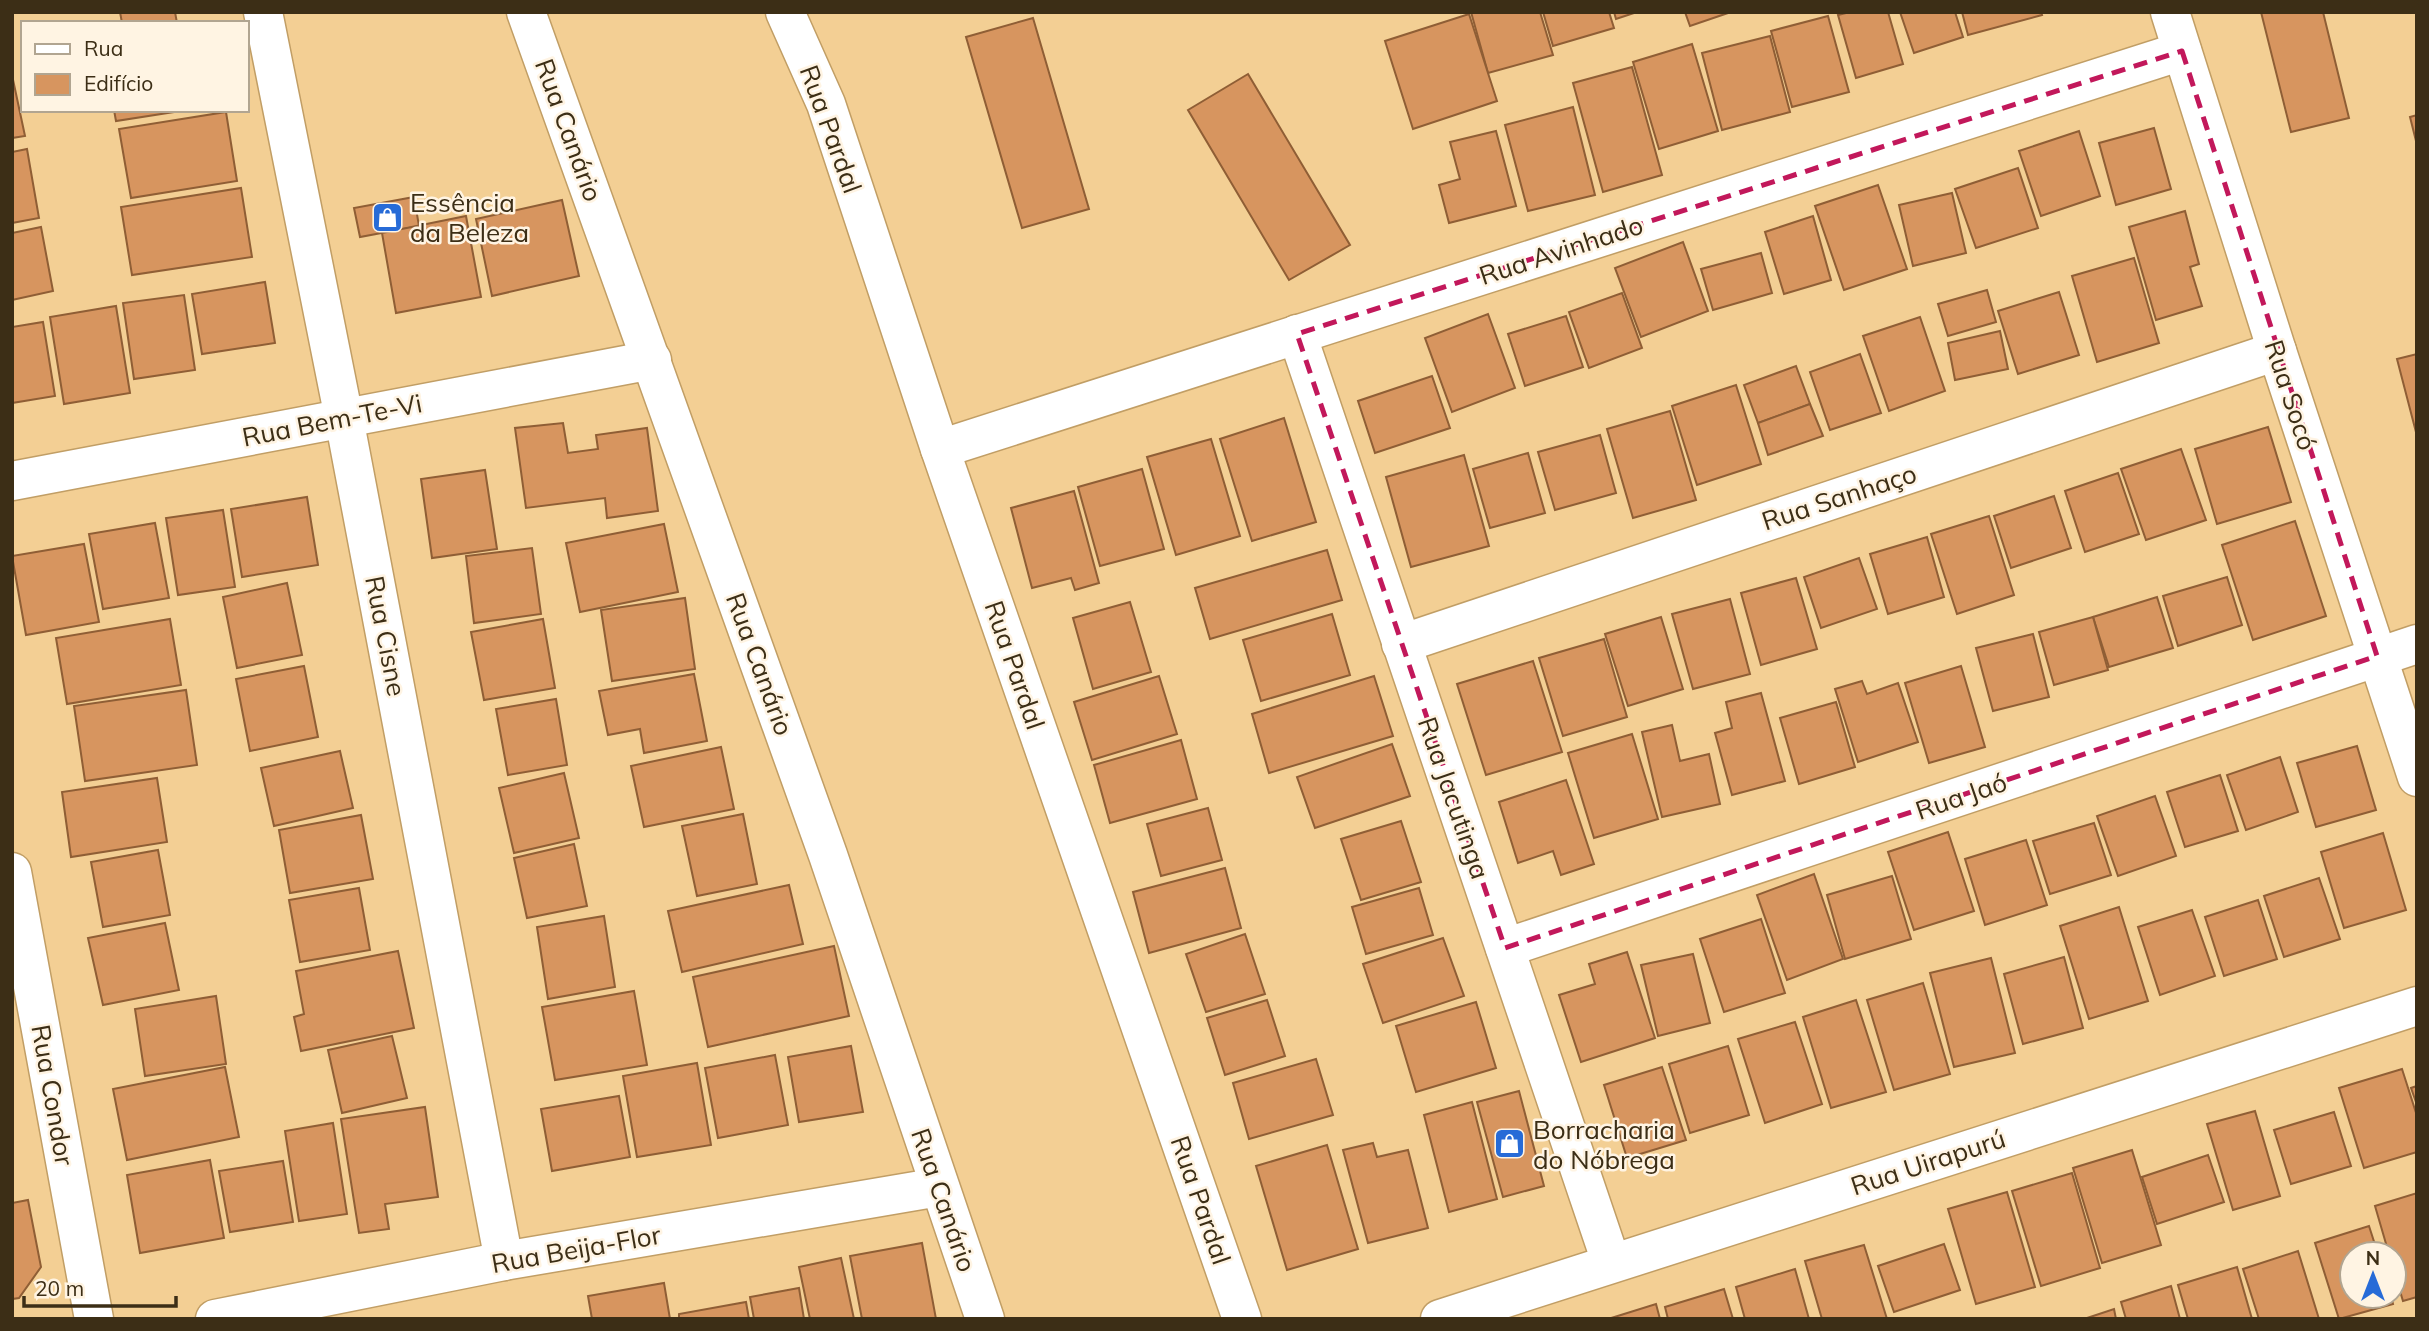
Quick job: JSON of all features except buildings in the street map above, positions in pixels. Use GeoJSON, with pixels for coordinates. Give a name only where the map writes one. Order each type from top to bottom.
{"type":"FeatureCollection","features":[{"type":"Feature","properties":{"kind":"street","name":"Rua Cisne"},"geometry":{"type":"LineString","coordinates":[[263,12],[344,418],[504,1261]]}},
{"type":"Feature","properties":{"kind":"street","name":"Rua Canário"},"geometry":{"type":"LineString","coordinates":[[526,12],[841,893],[985,1319]]}},
{"type":"Feature","properties":{"kind":"street","name":"Rua Pardal"},"geometry":{"type":"LineString","coordinates":[[785,12],[826,104],[940,449],[1242,1319]]}},
{"type":"Feature","properties":{"kind":"street","name":"Rua Socó"},"geometry":{"type":"LineString","coordinates":[[2170,12],[2277,351],[2417,777]]}},
{"type":"Feature","properties":{"kind":"street","name":"Rua Avinhado"},"geometry":{"type":"LineString","coordinates":[[940,449],[2182,51]]}},
{"type":"Feature","properties":{"kind":"street","name":"Rua Jacutinga"},"geometry":{"type":"LineString","coordinates":[[1297,334],[1611,1262]]}},
{"type":"Feature","properties":{"kind":"street","name":"Rua Sanhaço"},"geometry":{"type":"LineString","coordinates":[[1401,644],[2277,351]]}},
{"type":"Feature","properties":{"kind":"street","name":"Rua Bem-Te-Vi"},"geometry":{"type":"LineString","coordinates":[[12,481],[652,360]]}},
{"type":"Feature","properties":{"kind":"street","name":"Rua Jaó"},"geometry":{"type":"LineString","coordinates":[[1505,948],[2417,644]]}},
{"type":"Feature","properties":{"kind":"street","name":"Rua Condor"},"geometry":{"type":"LineString","coordinates":[[12,872],[94,1319]]}},
{"type":"Feature","properties":{"kind":"street","name":"Rua Uirapurú"},"geometry":{"type":"LineString","coordinates":[[1440,1319],[1611,1262],[2417,1006]]}},
{"type":"Feature","properties":{"kind":"street","name":"Rua Beija-Flor"},"geometry":{"type":"LineString","coordinates":[[215,1319],[504,1261],[939,1186]]}},
{"type":"Feature","properties":{"kind":"highlighted area"},"geometry":{"type":"Polygon","coordinates":[[[2182,51],[2377,656],[1505,948],[1297,334],[2182,51]]]}},
{"type":"Feature","properties":{"kind":"place","name":"Essência da Beleza"},"geometry":{"type":"Point","coordinates":[387,217]}},
{"type":"Feature","properties":{"kind":"place","name":"Borracharia do Nóbrega"},"geometry":{"type":"Point","coordinates":[1510,1144]}}]}
